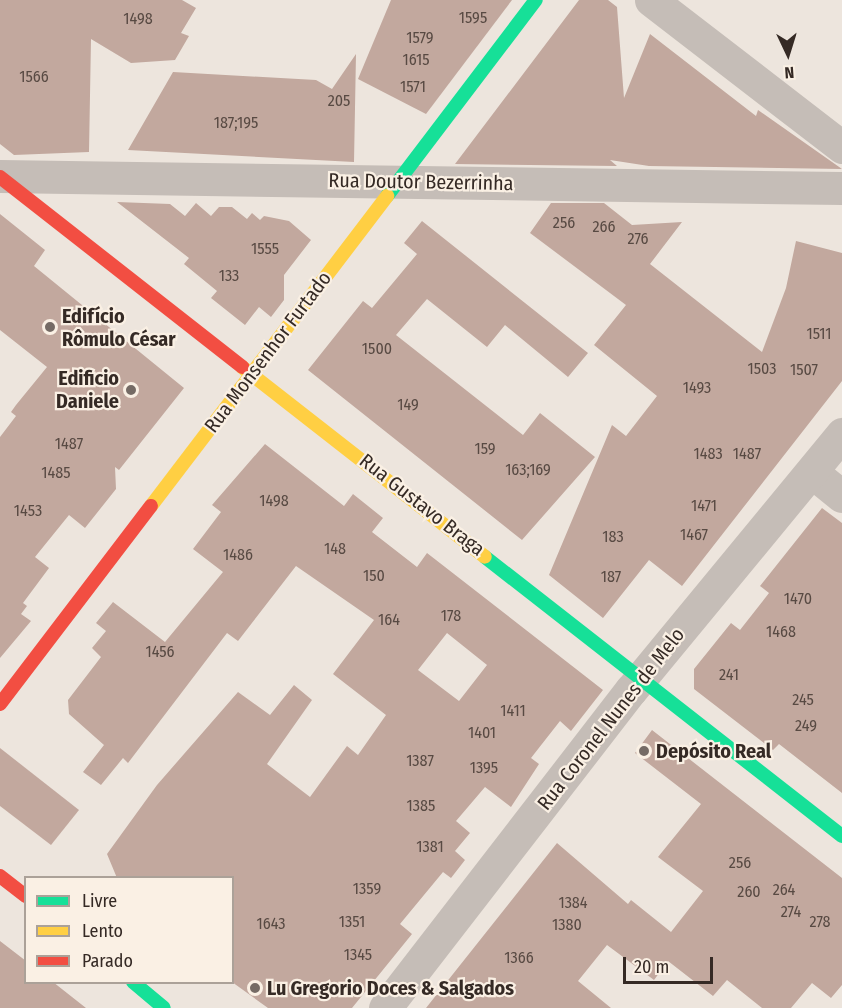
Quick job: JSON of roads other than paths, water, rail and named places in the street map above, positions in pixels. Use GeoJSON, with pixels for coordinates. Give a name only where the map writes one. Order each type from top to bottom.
{"type":"FeatureCollection","features":[{"type":"Feature","properties":{"kind":"street","name":"Rua Monsenhor Furtado"},"geometry":{"type":"LineString","coordinates":[[0,704],[536,0]]}},
{"type":"Feature","properties":{"kind":"street"},"geometry":{"type":"LineString","coordinates":[[651,0],[842,147]]}},
{"type":"Feature","properties":{"kind":"street","name":"Rua Doutor Bezerrinha"},"geometry":{"type":"LineString","coordinates":[[0,177],[842,188]]}},
{"type":"Feature","properties":{"kind":"street","name":"Rua Gustavo Braga"},"geometry":{"type":"LineString","coordinates":[[0,177],[842,836]]}},
{"type":"Feature","properties":{"kind":"street","name":"Rua Coronel Nunes de Melo"},"geometry":{"type":"LineString","coordinates":[[386,1008],[642,678],[842,434]]}},
{"type":"Feature","properties":{"kind":"street"},"geometry":{"type":"LineString","coordinates":[[812,472],[842,496]]}},
{"type":"Feature","properties":{"kind":"street"},"geometry":{"type":"LineString","coordinates":[[0,876],[24,894]]}},
{"type":"Feature","properties":{"kind":"street"},"geometry":{"type":"LineString","coordinates":[[136,984],[164,1008]]}},
{"type":"Feature","properties":{"kind":"place","name":"Edifício Rômulo César"},"geometry":{"type":"Point","coordinates":[50,327]}},
{"type":"Feature","properties":{"kind":"place","name":"Edificio Daniele"},"geometry":{"type":"Point","coordinates":[131,390]}},
{"type":"Feature","properties":{"kind":"place","name":"Depósito Real"},"geometry":{"type":"Point","coordinates":[644,751]}},
{"type":"Feature","properties":{"kind":"place","name":"Lu Gregorio Doces & Salgados"},"geometry":{"type":"Point","coordinates":[255,988]}}]}
